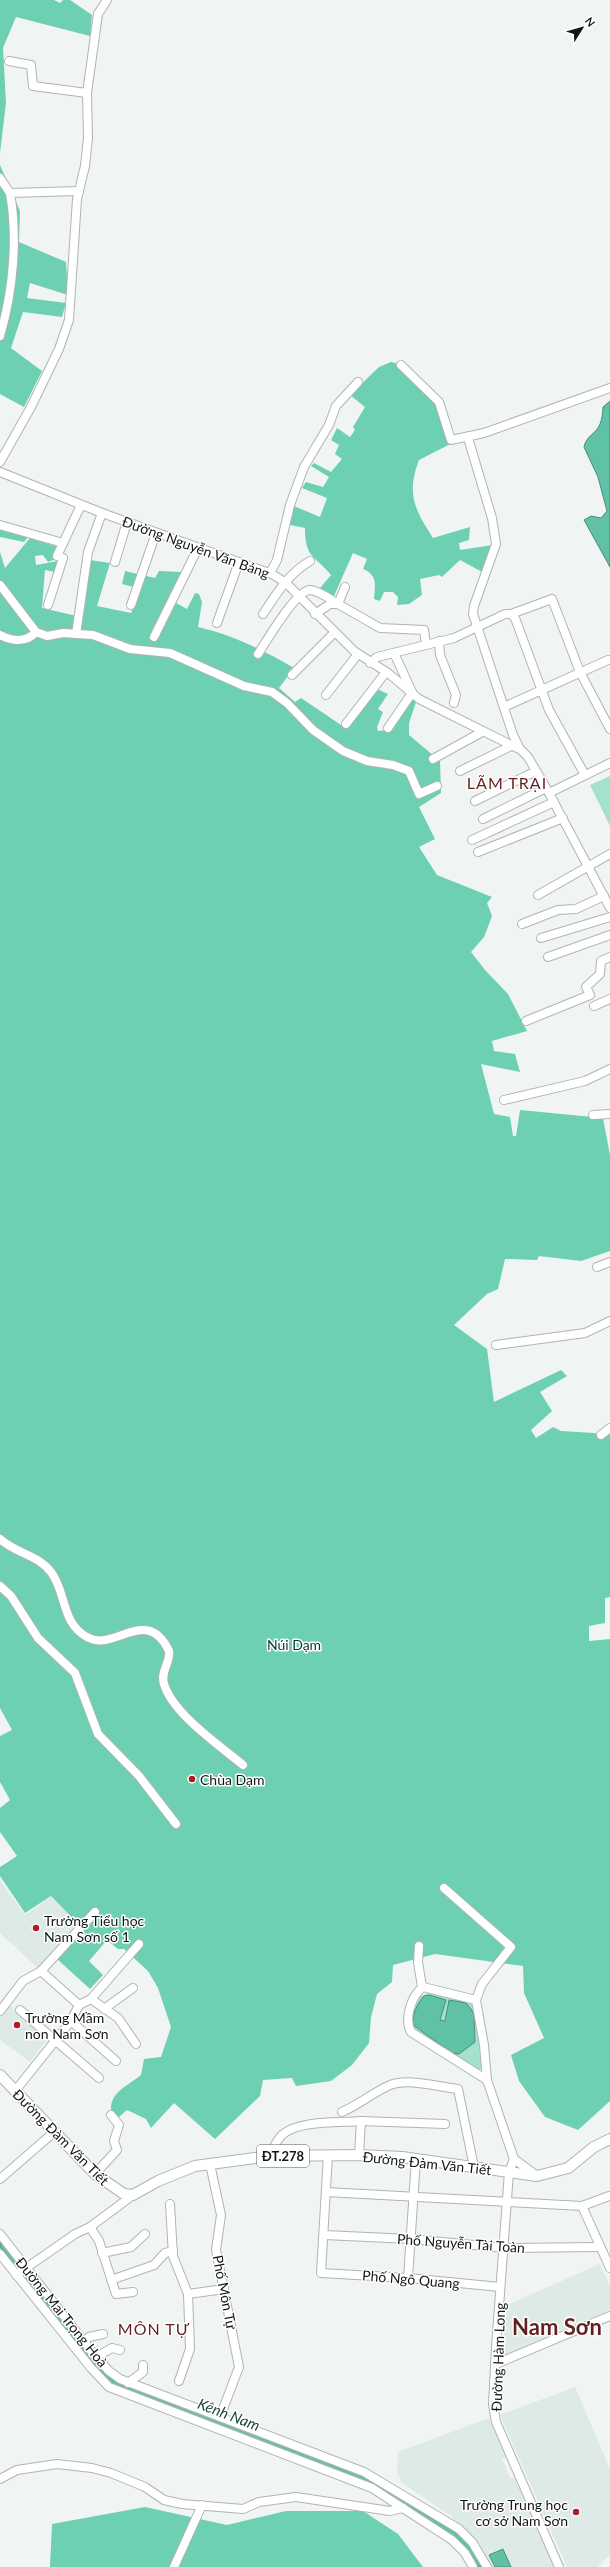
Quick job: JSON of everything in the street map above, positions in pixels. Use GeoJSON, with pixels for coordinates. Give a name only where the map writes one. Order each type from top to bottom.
{"type":"FeatureCollection","features":[{"type":"Feature","properties":{"kind":"main road","name":"Đường Đàm Văn Tiết"},"geometry":{"type":"LineString","coordinates":[[0,2075],[53,2133],[95,2174],[124,2194],[133,2195],[180,2172],[210,2164],[270,2156],[359,2155],[416,2159],[537,2176],[568,2168],[594,2147],[610,2139]]}},
{"type":"Feature","properties":{"kind":"street"},"geometry":{"type":"LineString","coordinates":[[0,462],[31,407],[65,334],[72,294],[79,191],[88,138],[87,93],[98,14],[107,0]]}},
{"type":"Feature","properties":{"kind":"street"},"geometry":{"type":"LineString","coordinates":[[9,61],[31,65],[33,86],[87,93]]}},
{"type":"Feature","properties":{"kind":"street"},"geometry":{"type":"LineString","coordinates":[[0,178],[10,193],[14,225],[10,289],[0,336]]}},
{"type":"Feature","properties":{"kind":"street"},"geometry":{"type":"LineString","coordinates":[[10,193],[79,191]]}},
{"type":"Feature","properties":{"kind":"street"},"geometry":{"type":"LineString","coordinates":[[400,365],[439,402],[451,440],[468,438],[610,388]]}},
{"type":"Feature","properties":{"kind":"street"},"geometry":{"type":"LineString","coordinates":[[270,573],[277,560],[290,505],[304,467],[329,425],[336,406],[358,382]]}},
{"type":"Feature","properties":{"kind":"street"},"geometry":{"type":"LineString","coordinates":[[468,438],[492,518],[496,538],[495,552],[473,608],[478,628],[504,707],[521,750]]}},
{"type":"Feature","properties":{"kind":"street","name":"Đường Nguyễn Văn Bảng"},"geometry":{"type":"LineString","coordinates":[[0,472],[102,513],[270,573],[284,582],[334,633],[358,654],[386,672],[413,694],[482,732],[521,750],[528,757],[554,802],[590,867],[610,908]]}},
{"type":"Feature","properties":{"kind":"street"},"geometry":{"type":"LineString","coordinates":[[48,605],[63,558],[57,556],[81,505]]}},
{"type":"Feature","properties":{"kind":"street"},"geometry":{"type":"LineString","coordinates":[[76,634],[88,552],[102,513]]}},
{"type":"Feature","properties":{"kind":"street"},"geometry":{"type":"LineString","coordinates":[[115,562],[127,522]]}},
{"type":"Feature","properties":{"kind":"street"},"geometry":{"type":"LineString","coordinates":[[0,525],[63,542]]}},
{"type":"Feature","properties":{"kind":"street"},"geometry":{"type":"LineString","coordinates":[[131,605],[156,533]]}},
{"type":"Feature","properties":{"kind":"street"},"geometry":{"type":"LineString","coordinates":[[154,637],[198,548]]}},
{"type":"Feature","properties":{"kind":"street"},"geometry":{"type":"LineString","coordinates":[[263,614],[284,582],[295,570],[310,561]]}},
{"type":"Feature","properties":{"kind":"street"},"geometry":{"type":"LineString","coordinates":[[217,623],[239,562]]}},
{"type":"Feature","properties":{"kind":"street"},"geometry":{"type":"LineString","coordinates":[[0,584],[36,632],[47,636],[76,634],[93,635],[130,649],[170,653],[244,686],[272,692],[287,703],[313,730],[343,751],[381,764],[404,767],[412,776],[419,794],[437,786]]}},
{"type":"Feature","properties":{"kind":"street"},"geometry":{"type":"LineString","coordinates":[[338,604],[345,587]]}},
{"type":"Feature","properties":{"kind":"street"},"geometry":{"type":"LineString","coordinates":[[258,654],[298,596],[310,590],[318,592],[380,628],[424,630],[426,645]]}},
{"type":"Feature","properties":{"kind":"street"},"geometry":{"type":"LineString","coordinates":[[370,663],[377,657],[439,641],[478,628],[505,614],[511,614],[552,599],[580,672],[610,729]]}},
{"type":"Feature","properties":{"kind":"street"},"geometry":{"type":"LineString","coordinates":[[315,614],[326,605],[338,604]]}},
{"type":"Feature","properties":{"kind":"street"},"geometry":{"type":"LineString","coordinates":[[511,614],[515,618],[549,710],[585,775]]}},
{"type":"Feature","properties":{"kind":"street"},"geometry":{"type":"LineString","coordinates":[[0,636],[18,640],[32,637],[36,632]]}},
{"type":"Feature","properties":{"kind":"street"},"geometry":{"type":"LineString","coordinates":[[292,675],[334,633]]}},
{"type":"Feature","properties":{"kind":"street"},"geometry":{"type":"LineString","coordinates":[[439,641],[440,655],[456,695],[454,703]]}},
{"type":"Feature","properties":{"kind":"street"},"geometry":{"type":"LineString","coordinates":[[388,728],[413,694],[394,653]]}},
{"type":"Feature","properties":{"kind":"street"},"geometry":{"type":"LineString","coordinates":[[326,695],[358,654]]}},
{"type":"Feature","properties":{"kind":"street"},"geometry":{"type":"LineString","coordinates":[[504,707],[608,660]]}},
{"type":"Feature","properties":{"kind":"street"},"geometry":{"type":"LineString","coordinates":[[346,724],[386,672]]}},
{"type":"Feature","properties":{"kind":"street"},"geometry":{"type":"LineString","coordinates":[[432,759],[482,732]]}},
{"type":"Feature","properties":{"kind":"street"},"geometry":{"type":"LineString","coordinates":[[460,771],[513,745]]}},
{"type":"Feature","properties":{"kind":"street"},"geometry":{"type":"LineString","coordinates":[[483,819],[610,763]]}},
{"type":"Feature","properties":{"kind":"street"},"geometry":{"type":"LineString","coordinates":[[475,802],[536,771]]}},
{"type":"Feature","properties":{"kind":"street"},"geometry":{"type":"LineString","coordinates":[[472,840],[554,802]]}},
{"type":"Feature","properties":{"kind":"street"},"geometry":{"type":"LineString","coordinates":[[478,852],[563,818]]}},
{"type":"Feature","properties":{"kind":"street"},"geometry":{"type":"LineString","coordinates":[[538,895],[590,867],[610,854]]}},
{"type":"Feature","properties":{"kind":"street"},"geometry":{"type":"LineString","coordinates":[[522,924],[558,910],[576,909],[604,896]]}},
{"type":"Feature","properties":{"kind":"street"},"geometry":{"type":"LineString","coordinates":[[541,938],[610,917]]}},
{"type":"Feature","properties":{"kind":"street"},"geometry":{"type":"LineString","coordinates":[[548,957],[610,935]]}},
{"type":"Feature","properties":{"kind":"street"},"geometry":{"type":"LineString","coordinates":[[526,1021],[590,994],[586,987],[600,974],[601,961],[610,957]]}},
{"type":"Feature","properties":{"kind":"street"},"geometry":{"type":"LineString","coordinates":[[594,1006],[610,999]]}},
{"type":"Feature","properties":{"kind":"street"},"geometry":{"type":"LineString","coordinates":[[504,1100],[585,1081],[610,1069]]}},
{"type":"Feature","properties":{"kind":"street"},"geometry":{"type":"LineString","coordinates":[[593,1115],[610,1114]]}},
{"type":"Feature","properties":{"kind":"street"},"geometry":{"type":"LineString","coordinates":[[597,1267],[610,1262]]}},
{"type":"Feature","properties":{"kind":"street"},"geometry":{"type":"LineString","coordinates":[[496,1345],[585,1333],[610,1321]]}},
{"type":"Feature","properties":{"kind":"street"},"geometry":{"type":"LineString","coordinates":[[601,1435],[610,1428]]}},
{"type":"Feature","properties":{"kind":"street"},"geometry":{"type":"LineString","coordinates":[[0,1539],[38,1561],[50,1572],[59,1587],[70,1621],[88,1638],[100,1641],[138,1629],[157,1636],[169,1651],[163,1675],[170,1699],[202,1731],[243,1765]]}},
{"type":"Feature","properties":{"kind":"street"},"geometry":{"type":"LineString","coordinates":[[0,1586],[11,1596],[38,1638],[75,1673],[98,1734],[139,1776],[176,1824]]}},
{"type":"Feature","properties":{"kind":"street"},"geometry":{"type":"LineString","coordinates":[[444,1888],[510,1944],[510,1951],[494,1968],[482,1984],[476,2000],[484,2045],[487,2080],[514,2159],[537,2176]]}},
{"type":"Feature","properties":{"kind":"street"},"geometry":{"type":"LineString","coordinates":[[0,2011],[23,1981],[41,1971],[96,1912]]}},
{"type":"Feature","properties":{"kind":"street"},"geometry":{"type":"LineString","coordinates":[[15,2091],[71,2022],[79,2006],[91,1999],[139,1944]]}},
{"type":"Feature","properties":{"kind":"street"},"geometry":{"type":"LineString","coordinates":[[419,1946],[418,1962],[422,1987]]}},
{"type":"Feature","properties":{"kind":"street"},"geometry":{"type":"LineString","coordinates":[[41,1971],[79,2006]]}},
{"type":"Feature","properties":{"kind":"street"},"geometry":{"type":"LineString","coordinates":[[476,2000],[427,1986],[422,1987],[416,1994],[408,2017],[410,2032],[487,2080]]}},
{"type":"Feature","properties":{"kind":"street"},"geometry":{"type":"LineString","coordinates":[[104,2009],[133,1988]]}},
{"type":"Feature","properties":{"kind":"street"},"geometry":{"type":"LineString","coordinates":[[91,1999],[118,2018],[136,2044]]}},
{"type":"Feature","properties":{"kind":"street"},"geometry":{"type":"LineString","coordinates":[[20,2010],[99,2078]]}},
{"type":"Feature","properties":{"kind":"street"},"geometry":{"type":"LineString","coordinates":[[71,2022],[116,2062]]}},
{"type":"Feature","properties":{"kind":"street"},"geometry":{"type":"LineString","coordinates":[[342,2112],[364,2102],[388,2086],[404,2082],[458,2090],[474,2167]]}},
{"type":"Feature","properties":{"kind":"street"},"geometry":{"type":"LineString","coordinates":[[95,2174],[117,2150],[114,2140],[119,2125],[111,2115]]}},
{"type":"Feature","properties":{"kind":"street"},"geometry":{"type":"LineString","coordinates":[[359,2155],[361,2121]]}},
{"type":"Feature","properties":{"kind":"street"},"geometry":{"type":"LineString","coordinates":[[270,2156],[280,2138],[297,2126],[361,2121],[445,2124]]}},
{"type":"Feature","properties":{"kind":"street"},"geometry":{"type":"LineString","coordinates":[[0,2179],[53,2133]]}},
{"type":"Feature","properties":{"kind":"street"},"geometry":{"type":"LineString","coordinates":[[324,2235],[328,2155]]}},
{"type":"Feature","properties":{"kind":"street"},"geometry":{"type":"LineString","coordinates":[[408,2278],[416,2159]]}},
{"type":"Feature","properties":{"kind":"street","name":"Đường Hàm Long"},"geometry":{"type":"LineString","coordinates":[[514,2159],[510,2172],[505,2248],[500,2288],[494,2404],[496,2422],[559,2567]]}},
{"type":"Feature","properties":{"kind":"street","name":"Phố Môn Tự"},"geometry":{"type":"LineString","coordinates":[[210,2164],[221,2215],[216,2250],[239,2367],[220,2417]]}},
{"type":"Feature","properties":{"kind":"street"},"geometry":{"type":"LineString","coordinates":[[326,2192],[582,2206],[609,2196]]}},
{"type":"Feature","properties":{"kind":"street"},"geometry":{"type":"LineString","coordinates":[[16,2275],[75,2234],[90,2227],[133,2195]]}},
{"type":"Feature","properties":{"kind":"street"},"geometry":{"type":"LineString","coordinates":[[170,2204],[173,2251],[188,2294],[190,2349],[179,2381]]}},
{"type":"Feature","properties":{"kind":"street"},"geometry":{"type":"LineString","coordinates":[[582,2206],[599,2247],[610,2268]]}},
{"type":"Feature","properties":{"kind":"street"},"geometry":{"type":"LineString","coordinates":[[90,2227],[99,2241],[116,2294],[133,2292]]}},
{"type":"Feature","properties":{"kind":"street","name":"Đường Mai Trọng Hoà"},"geometry":{"type":"LineString","coordinates":[[0,2234],[84,2342],[109,2371],[128,2382],[364,2472],[459,2529],[472,2542],[487,2567]]}},
{"type":"Feature","properties":{"kind":"street"},"geometry":{"type":"LineString","coordinates":[[102,2253],[131,2247],[145,2234]]}},
{"type":"Feature","properties":{"kind":"street","name":"Phố Nguyễn Tài Toàn"},"geometry":{"type":"LineString","coordinates":[[324,2235],[411,2240],[505,2248],[599,2247]]}},
{"type":"Feature","properties":{"kind":"street","name":"Phố Ngô Quang"},"geometry":{"type":"LineString","coordinates":[[324,2235],[321,2273],[408,2278],[500,2288]]}},
{"type":"Feature","properties":{"kind":"street"},"geometry":{"type":"LineString","coordinates":[[111,2280],[154,2265],[165,2253],[173,2251]]}},
{"type":"Feature","properties":{"kind":"street"},"geometry":{"type":"LineString","coordinates":[[0,2254],[91,2368],[109,2387],[372,2488],[452,2540],[465,2553],[473,2567]]}},
{"type":"Feature","properties":{"kind":"street"},"geometry":{"type":"LineString","coordinates":[[188,2294],[224,2290]]}},
{"type":"Feature","properties":{"kind":"street"},"geometry":{"type":"LineString","coordinates":[[496,2364],[610,2316]]}},
{"type":"Feature","properties":{"kind":"street"},"geometry":{"type":"LineString","coordinates":[[84,2342],[89,2337],[103,2334]]}},
{"type":"Feature","properties":{"kind":"street"},"geometry":{"type":"LineString","coordinates":[[96,2357],[112,2348],[120,2350]]}},
{"type":"Feature","properties":{"kind":"street"},"geometry":{"type":"LineString","coordinates":[[128,2382],[143,2372],[142,2364]]}},
{"type":"Feature","properties":{"kind":"street"},"geometry":{"type":"LineString","coordinates":[[0,2480],[18,2470],[40,2465],[92,2468],[136,2483],[173,2503],[243,2509],[259,2502],[296,2497],[390,2511],[403,2508]]}},
{"type":"Feature","properties":{"kind":"street"},"geometry":{"type":"LineString","coordinates":[[174,2567],[202,2505]]}},
{"type":"Feature","properties":{"kind":"shaded area"},"geometry":{"type":"Polygon","coordinates":[[[610,401],[610,567],[584,520],[591,516],[601,518],[607,511],[598,477],[584,447],[586,442],[600,424],[603,407],[610,401]]]}},
{"type":"Feature","properties":{"kind":"shaded area"},"geometry":{"type":"Polygon","coordinates":[[[610,776],[610,826],[590,785],[610,776]]]}},
{"type":"Feature","properties":{"kind":"shaded area","name":"Trường Tiểu học Nam Sơn số 1"},"geometry":{"type":"Polygon","coordinates":[[[0,1880],[25,1915],[51,1897],[77,1923],[39,1969],[0,1933],[0,1880]]]}},
{"type":"Feature","properties":{"kind":"shaded area"},"geometry":{"type":"Polygon","coordinates":[[[430,1992],[470,2001],[473,2004],[483,2067],[479,2070],[416,2032],[413,2028],[411,2019],[419,1997],[430,1992]]]}},
{"type":"Feature","properties":{"kind":"shaded area"},"geometry":{"type":"Polygon","coordinates":[[[429,1995],[446,2000],[440,2020],[445,2021],[449,2000],[466,2003],[471,2009],[474,2015],[475,2042],[459,2054],[452,2053],[413,2025],[413,2018],[417,2006],[424,1996],[429,1995]]]}},
{"type":"Feature","properties":{"kind":"shaded area","name":"Trường Mầm non Nam Sơn"},"geometry":{"type":"Polygon","coordinates":[[[8,2004],[49,2037],[30,2062],[0,2040],[0,2012],[8,2004]]]}},
{"type":"Feature","properties":{"kind":"shaded area","name":"Kênh Nam"},"geometry":{"type":"Polygon","coordinates":[[[0,2238],[106,2372],[371,2478],[464,2537],[484,2567],[478,2567],[460,2541],[396,2500],[112,2384],[100,2374],[0,2247],[0,2238]]]}},
{"type":"Feature","properties":{"kind":"shaded area"},"geometry":{"type":"Polygon","coordinates":[[[600,2264],[610,2286],[610,2314],[501,2359],[507,2305],[600,2264]]]}},
{"type":"Feature","properties":{"kind":"shaded area","name":"Trường Trung học cơ sở Nam Sơn"},"geometry":{"type":"Polygon","coordinates":[[[575,2387],[610,2469],[610,2555],[597,2567],[567,2567],[500,2415],[575,2387]]]}},
{"type":"Feature","properties":{"kind":"shaded area"},"geometry":{"type":"Polygon","coordinates":[[[489,2418],[506,2457],[502,2459],[510,2478],[516,2479],[555,2567],[490,2567],[471,2537],[451,2516],[402,2483],[397,2472],[398,2452],[489,2418]]]}},
{"type":"Feature","properties":{"kind":"shaded area"},"geometry":{"type":"Polygon","coordinates":[[[503,2549],[511,2567],[495,2567],[489,2555],[503,2549]]]}},
{"type":"Feature","properties":{"kind":"green space"},"geometry":{"type":"Polygon","coordinates":[[[0,0],[54,0],[60,3],[63,0],[70,0],[92,15],[90,36],[16,17],[3,48],[6,103],[0,153],[0,0]]]}},
{"type":"Feature","properties":{"kind":"green space"},"geometry":{"type":"Polygon","coordinates":[[[0,165],[20,211],[19,242],[66,262],[68,295],[30,283],[27,298],[66,303],[62,317],[23,312],[11,348],[42,371],[24,407],[0,394],[0,165]]]}},
{"type":"Feature","properties":{"kind":"green space"},"geometry":{"type":"Polygon","coordinates":[[[391,362],[400,364],[438,401],[447,439],[460,439],[419,460],[415,472],[413,492],[414,501],[421,519],[433,538],[470,527],[469,540],[459,543],[460,550],[493,545],[484,573],[460,560],[442,577],[439,575],[420,579],[422,595],[409,604],[397,605],[398,597],[393,592],[384,592],[380,601],[374,599],[375,585],[373,577],[368,571],[363,569],[367,559],[353,553],[334,596],[320,588],[331,575],[309,551],[305,538],[305,528],[290,525],[294,506],[320,517],[327,498],[302,488],[306,482],[323,487],[329,477],[311,466],[314,463],[331,472],[342,459],[335,454],[339,445],[331,440],[337,428],[350,437],[355,430],[353,427],[365,407],[350,395],[379,367],[391,362]]]}},
{"type":"Feature","properties":{"kind":"green space"},"geometry":{"type":"Polygon","coordinates":[[[0,527],[28,537],[24,542],[0,537],[0,527]]]}},
{"type":"Feature","properties":{"kind":"green space","name":"Núi Dạm"},"geometry":{"type":"Polygon","coordinates":[[[30,538],[58,547],[56,559],[48,562],[43,555],[35,556],[36,565],[58,561],[55,572],[45,570],[42,608],[81,617],[90,560],[110,563],[97,606],[131,613],[141,589],[122,584],[125,571],[155,578],[159,571],[182,572],[169,599],[187,609],[195,593],[199,594],[202,602],[198,627],[223,634],[248,644],[294,668],[279,688],[295,702],[301,698],[347,729],[377,689],[388,694],[378,709],[383,712],[377,727],[378,731],[387,730],[410,698],[416,702],[409,723],[409,735],[440,761],[441,793],[419,807],[435,839],[419,847],[437,875],[492,897],[487,903],[492,916],[484,937],[471,952],[485,970],[508,994],[527,1031],[492,1041],[494,1051],[515,1054],[520,1072],[481,1064],[494,1114],[510,1117],[513,1136],[516,1136],[520,1110],[603,1118],[610,1155],[610,1251],[581,1261],[539,1256],[537,1260],[505,1259],[498,1289],[487,1294],[454,1325],[487,1349],[494,1402],[561,1370],[567,1376],[540,1392],[552,1411],[531,1430],[536,1438],[553,1427],[561,1431],[610,1434],[610,1597],[605,1598],[605,1623],[589,1626],[589,1641],[610,1639],[610,2101],[578,2130],[545,2117],[519,2081],[511,2055],[544,2038],[524,1993],[523,1966],[435,1954],[393,1965],[392,1982],[377,1994],[371,2017],[369,2043],[352,2065],[331,2081],[296,2086],[292,2078],[263,2080],[260,2096],[215,2139],[174,2103],[151,2128],[146,2119],[127,2110],[119,2117],[111,2110],[114,2098],[121,2090],[141,2075],[144,2059],[161,2057],[171,2027],[158,1988],[148,1971],[124,1949],[118,1949],[107,1940],[89,1961],[103,1975],[90,1989],[56,1958],[83,1929],[51,1896],[25,1913],[0,1876],[0,1867],[17,1856],[0,1832],[0,1808],[10,1800],[0,1782],[0,1736],[12,1730],[0,1708],[0,552],[5,568],[30,538]]]}},
{"type":"Feature","properties":{"kind":"green space"},"geometry":{"type":"Polygon","coordinates":[[[145,2507],[227,2525],[286,2511],[363,2511],[398,2534],[423,2567],[50,2567],[52,2524],[145,2507]]]}},
{"type":"Feature","properties":{"kind":"place","name":"Chùa Dạm"},"geometry":{"type":"Point","coordinates":[192,1779]}},
{"type":"Feature","properties":{"kind":"place","name":"Trường Tiểu học Nam Sơn số 1"},"geometry":{"type":"Point","coordinates":[36,1928]}},
{"type":"Feature","properties":{"kind":"place","name":"Trường Mầm non Nam Sơn"},"geometry":{"type":"Point","coordinates":[17,2025]}},
{"type":"Feature","properties":{"kind":"place","name":"Trường Trung học cơ sở Nam Sơn"},"geometry":{"type":"Point","coordinates":[576,2512]}},
{"type":"Feature","properties":{"kind":"district","name":"LÃM TRẠI"},"geometry":{"type":"Point","coordinates":[507,782]}},
{"type":"Feature","properties":{"kind":"district","name":"Nam Sơn"},"geometry":{"type":"Point","coordinates":[557,2326]}},
{"type":"Feature","properties":{"kind":"district","name":"MÔN TỰ"},"geometry":{"type":"Point","coordinates":[154,2328]}}]}
